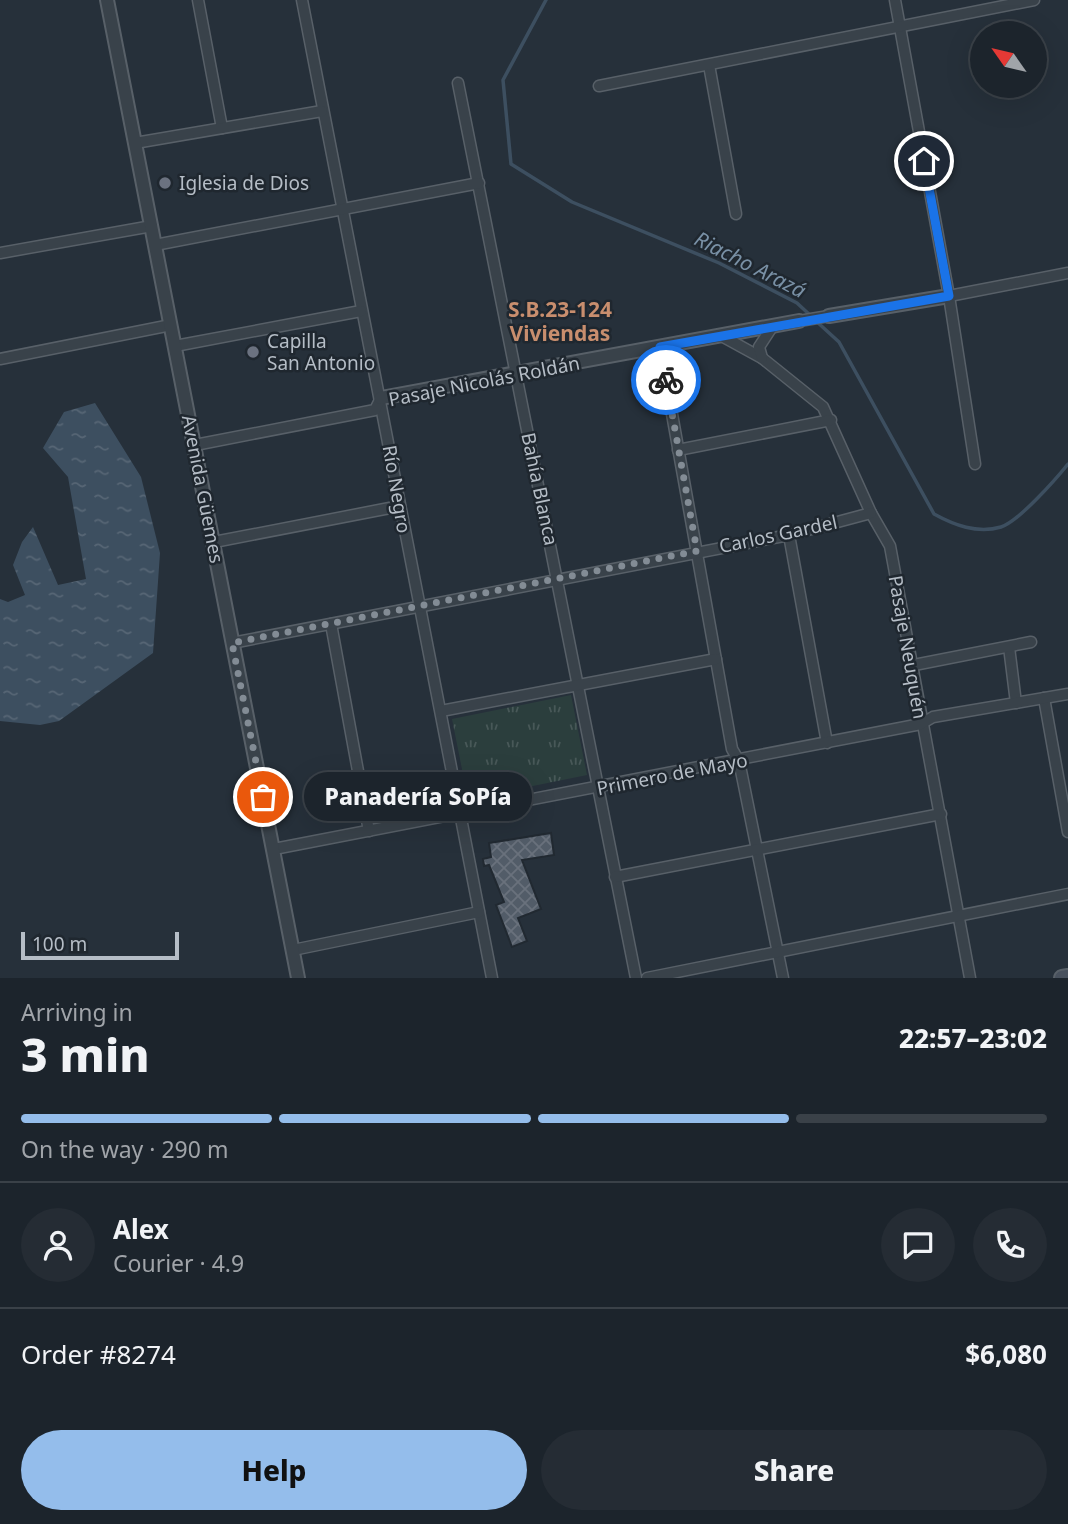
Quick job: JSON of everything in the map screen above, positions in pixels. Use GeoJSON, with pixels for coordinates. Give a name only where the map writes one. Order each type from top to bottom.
{"type":"FeatureCollection","features":[{"type":"Feature","properties":{"kind":"main road"},"geometry":{"type":"LineString","coordinates":[[1062,978],[1068,977]]}},
{"type":"Feature","properties":{"kind":"street","name":"Avenida Güemes"},"geometry":{"type":"LineString","coordinates":[[107,0],[298,978]]}},
{"type":"Feature","properties":{"kind":"street"},"geometry":{"type":"LineString","coordinates":[[198,0],[222,128]]}},
{"type":"Feature","properties":{"kind":"street","name":"Río Negro"},"geometry":{"type":"LineString","coordinates":[[302,0],[492,978]]}},
{"type":"Feature","properties":{"kind":"street"},"geometry":{"type":"LineString","coordinates":[[895,0],[949,296],[975,464]]}},
{"type":"Feature","properties":{"kind":"street"},"geometry":{"type":"LineString","coordinates":[[599,86],[1034,0]]}},
{"type":"Feature","properties":{"kind":"street"},"geometry":{"type":"LineString","coordinates":[[709,65],[736,214]]}},
{"type":"Feature","properties":{"kind":"street","name":"Bahía Blanca"},"geometry":{"type":"LineString","coordinates":[[458,83],[636,978]]}},
{"type":"Feature","properties":{"kind":"street"},"geometry":{"type":"LineString","coordinates":[[135,143],[322,111]]}},
{"type":"Feature","properties":{"kind":"street"},"geometry":{"type":"LineString","coordinates":[[155,245],[479,183]]}},
{"type":"Feature","properties":{"kind":"street"},"geometry":{"type":"LineString","coordinates":[[0,253],[152,226]]}},
{"type":"Feature","properties":{"kind":"street","name":"Pasaje Nicolás Roldán"},"geometry":{"type":"LineString","coordinates":[[195,445],[374,410],[381,398],[720,334],[949,296],[1068,273]]}},
{"type":"Feature","properties":{"kind":"street"},"geometry":{"type":"LineString","coordinates":[[175,346],[361,311]]}},
{"type":"Feature","properties":{"kind":"street"},"geometry":{"type":"LineString","coordinates":[[0,359],[171,325]]}},
{"type":"Feature","properties":{"kind":"street"},"geometry":{"type":"LineString","coordinates":[[762,358],[759,347],[772,327]]}},
{"type":"Feature","properties":{"kind":"street","name":"Pasaje Neuquén"},"geometry":{"type":"LineString","coordinates":[[720,334],[762,358],[808,393],[831,420],[871,513],[890,546],[970,978]]}},
{"type":"Feature","properties":{"kind":"street"},"geometry":{"type":"LineString","coordinates":[[660,347],[732,749],[739,761],[783,978]]}},
{"type":"Feature","properties":{"kind":"street"},"geometry":{"type":"LineString","coordinates":[[678,450],[831,420]]}},
{"type":"Feature","properties":{"kind":"street"},"geometry":{"type":"LineString","coordinates":[[214,542],[400,506]]}},
{"type":"Feature","properties":{"kind":"street","name":"Carlos Gardel"},"geometry":{"type":"LineString","coordinates":[[232,643],[789,535],[871,513]]}},
{"type":"Feature","properties":{"kind":"street"},"geometry":{"type":"LineString","coordinates":[[789,535],[827,743]]}},
{"type":"Feature","properties":{"kind":"street"},"geometry":{"type":"LineString","coordinates":[[331,624],[369,831]]}},
{"type":"Feature","properties":{"kind":"street"},"geometry":{"type":"LineString","coordinates":[[914,665],[1031,642]]}},
{"type":"Feature","properties":{"kind":"street"},"geometry":{"type":"LineString","coordinates":[[1009,647],[1016,703]]}},
{"type":"Feature","properties":{"kind":"street"},"geometry":{"type":"LineString","coordinates":[[441,711],[716,659]]}},
{"type":"Feature","properties":{"kind":"street","name":"Primero de Mayo"},"geometry":{"type":"LineString","coordinates":[[274,849],[739,761],[921,724],[933,717],[1068,694]]}},
{"type":"Feature","properties":{"kind":"street"},"geometry":{"type":"LineString","coordinates":[[1044,698],[1064,786],[1068,832]]}},
{"type":"Feature","properties":{"kind":"street"},"geometry":{"type":"LineString","coordinates":[[615,877],[941,814]]}},
{"type":"Feature","properties":{"kind":"street"},"geometry":{"type":"LineString","coordinates":[[647,978],[1068,894]]}},
{"type":"Feature","properties":{"kind":"street"},"geometry":{"type":"LineString","coordinates":[[292,950],[480,912]]}},
{"type":"Feature","properties":{"kind":"green space"},"geometry":{"type":"Polygon","coordinates":[[[571,695],[587,775],[468,799],[452,719],[571,695]]]}},
{"type":"Feature","properties":{"kind":"water"},"geometry":{"type":"Polygon","coordinates":[[[95,403],[141,477],[160,553],[153,653],[59,721],[40,725],[0,721],[0,599],[8,602],[25,595],[13,565],[22,542],[33,527],[58,585],[86,579],[68,477],[43,448],[64,412],[95,403]]]}},
{"type":"Feature","properties":{"kind":"building"},"geometry":{"type":"Polygon","coordinates":[[[551,833],[554,855],[522,860],[541,909],[518,918],[527,941],[512,947],[496,905],[504,902],[489,865],[484,866],[483,859],[491,857],[489,843],[551,833]]]}},
{"type":"Feature","properties":{"kind":"waterway","name":"Riacho Arazá"},"geometry":{"type":"LineString","coordinates":[[546,0],[503,80],[511,164],[572,202],[719,263],[797,303],[811,316]]}},
{"type":"Feature","properties":{"kind":"waterway","name":"Riacho Arazá"},"geometry":{"type":"LineString","coordinates":[[816,321],[839,342],[934,514],[966,527],[1001,527],[1027,509],[1068,464]]}},
{"type":"Feature","properties":{"kind":"way so far"},"geometry":{"type":"LineString","coordinates":[[263,797],[232,643],[697,551],[666,380]]}},
{"type":"Feature","properties":{"kind":"place","name":"Iglesia de Dios"},"geometry":{"type":"Point","coordinates":[165,183]}},
{"type":"Feature","properties":{"kind":"place","name":"Capilla San Antonio"},"geometry":{"type":"Point","coordinates":[253,352]}},
{"type":"Feature","properties":{"kind":"place","name":"Panadería SoPía"},"geometry":{"type":"Point","coordinates":[263,797]}},
{"type":"Feature","properties":{"kind":"district","name":"S.B.23-124 Viviendas"},"geometry":{"type":"Point","coordinates":[560,322]}},
{"type":"Feature","properties":{"kind":"route"},"geometry":{"type":"LineString","coordinates":[[666,380],[660,347],[720,334],[949,296],[924,161]]}}]}
